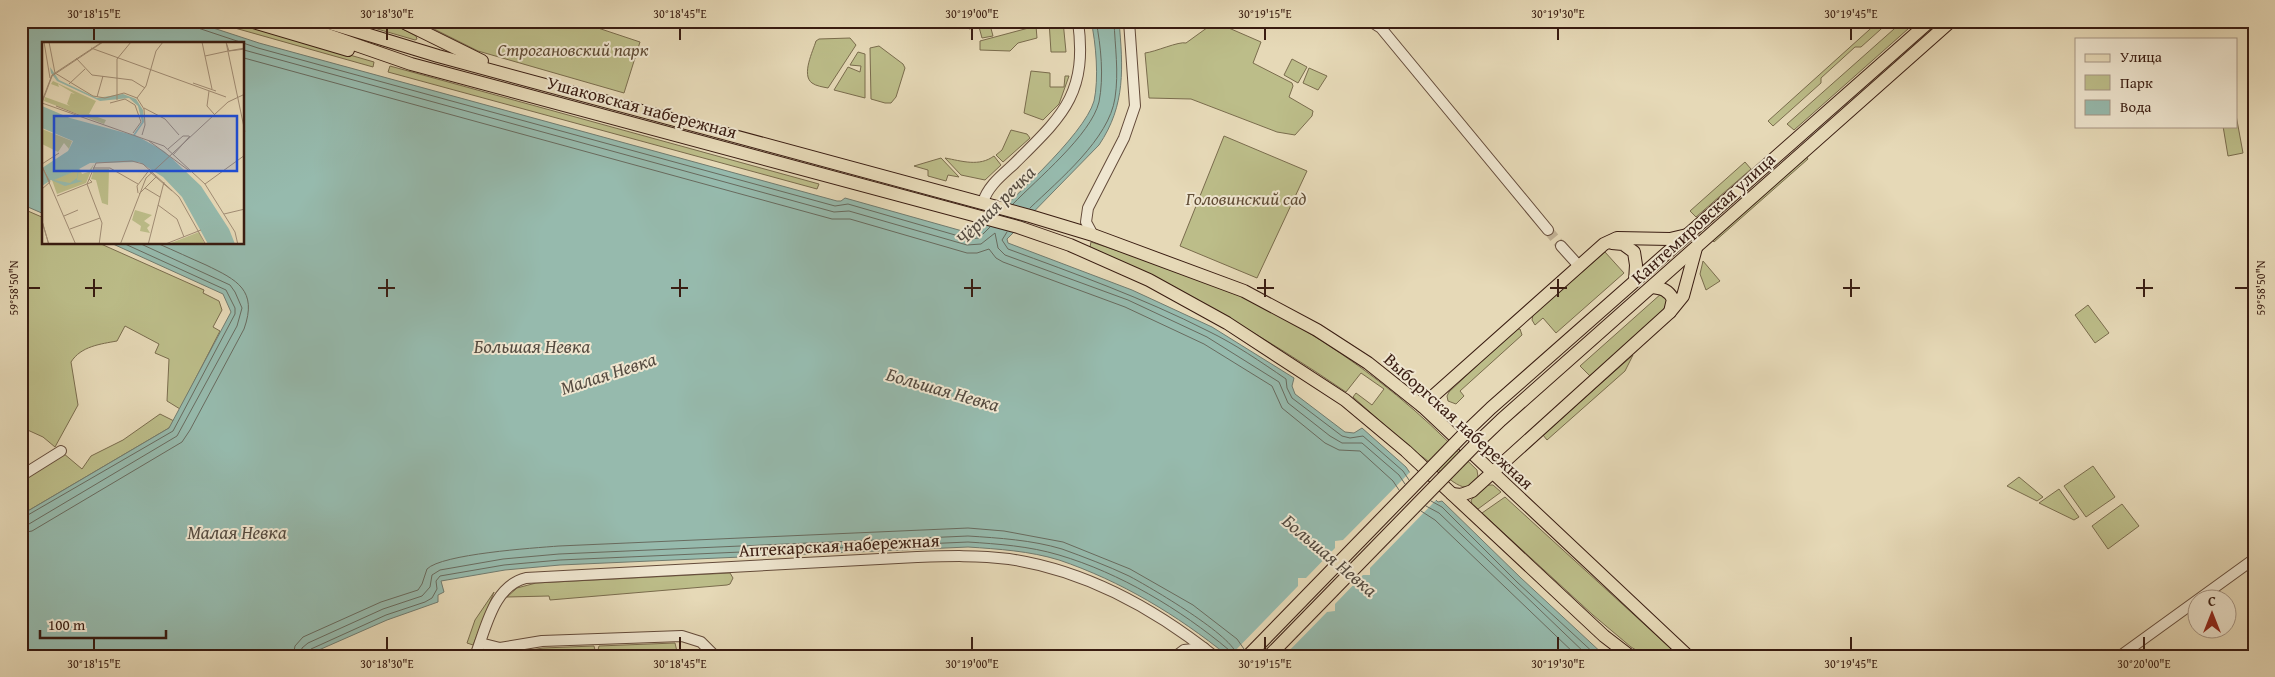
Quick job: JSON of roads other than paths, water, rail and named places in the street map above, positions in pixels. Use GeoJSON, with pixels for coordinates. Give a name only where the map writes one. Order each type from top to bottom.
{"type":"FeatureCollection","features":[{"type":"Feature","properties":{"kind":"main road"},"geometry":{"type":"LineString","coordinates":[[250,21],[382,59],[412,64]]}},
{"type":"Feature","properties":{"kind":"main road","name":"Ушаковская набережная"},"geometry":{"type":"LineString","coordinates":[[287,21],[412,64],[991,219],[1070,245],[1149,280],[1227,323],[1292,364],[1362,412],[1452,494]]}},
{"type":"Feature","properties":{"kind":"main road","name":"Ушаковская набережная"},"geometry":{"type":"LineString","coordinates":[[323,21],[376,38],[1030,216]]}},
{"type":"Feature","properties":{"kind":"main road"},"geometry":{"type":"LineString","coordinates":[[402,21],[474,58],[526,78]]}},
{"type":"Feature","properties":{"kind":"main road","name":"Кантемировская улица"},"geometry":{"type":"LineString","coordinates":[[1248,656],[1467,431],[1930,21]]}},
{"type":"Feature","properties":{"kind":"main road","name":"Кантемировская улица"},"geometry":{"type":"LineString","coordinates":[[1269,656],[1501,420],[1951,21]]}},
{"type":"Feature","properties":{"kind":"main road","name":"Выборгская набережная"},"geometry":{"type":"LineString","coordinates":[[1030,216],[1093,235],[1203,274],[1277,307],[1368,363],[1422,406],[1688,656]]}},
{"type":"Feature","properties":{"kind":"main road"},"geometry":{"type":"LineString","coordinates":[[1422,406],[1604,244],[1617,238],[1670,239],[1690,234]]}},
{"type":"Feature","properties":{"kind":"main road"},"geometry":{"type":"LineString","coordinates":[[1604,244],[1623,244],[1634,252],[1636,265],[1635,281]]}},
{"type":"Feature","properties":{"kind":"main road"},"geometry":{"type":"LineString","coordinates":[[1452,494],[1467,494],[1493,473],[1670,312],[1683,296],[1697,246]]}},
{"type":"Feature","properties":{"kind":"main road"},"geometry":{"type":"LineString","coordinates":[[1652,287],[1665,290],[1670,294],[1673,299],[1670,312]]}},
{"type":"Feature","properties":{"kind":"main road"},"geometry":{"type":"LineString","coordinates":[[1452,494],[1604,636],[1630,656]]}},
{"type":"Feature","properties":{"kind":"street"},"geometry":{"type":"LineString","coordinates":[[982,202],[994,182],[1054,124],[1071,98],[1080,67],[1078,21]]}},
{"type":"Feature","properties":{"kind":"street"},"geometry":{"type":"LineString","coordinates":[[1093,235],[1086,222],[1088,208],[1124,138],[1135,106],[1129,21]]}},
{"type":"Feature","properties":{"kind":"street"},"geometry":{"type":"LineString","coordinates":[[1370,21],[1381,28],[1548,230]]}},
{"type":"Feature","properties":{"kind":"street"},"geometry":{"type":"LineString","coordinates":[[1561,246],[1579,266]]}},
{"type":"Feature","properties":{"kind":"street"},"geometry":{"type":"LineString","coordinates":[[21,476],[60,452]]}},
{"type":"Feature","properties":{"kind":"street","name":"Аптекарская набережная"},"geometry":{"type":"LineString","coordinates":[[475,656],[502,592],[512,583],[526,578],[868,559],[975,556],[1008,559],[1044,566],[1077,577],[1143,607],[1214,656]]}},
{"type":"Feature","properties":{"kind":"street"},"geometry":{"type":"LineString","coordinates":[[2120,656],[2254,559]]}},
{"type":"Feature","properties":{"kind":"street"},"geometry":{"type":"LineString","coordinates":[[480,643],[500,648],[542,642],[682,636],[701,642],[715,656]]}},
{"type":"Feature","properties":{"kind":"street"},"geometry":{"type":"LineString","coordinates":[[1176,656],[1184,650],[1204,648]]}},
{"type":"Feature","properties":{"kind":"water","name":"Большая Невка"},"geometry":{"type":"Polygon","coordinates":[[[21,21],[192,21],[259,43],[837,201],[845,198],[973,234],[978,232],[1043,169],[1076,132],[1087,116],[1094,101],[1097,72],[1091,21],[1119,21],[1121,85],[1114,115],[1108,130],[1099,145],[1007,239],[1008,243],[1132,290],[1212,327],[1294,378],[1292,386],[1295,394],[1345,432],[1354,433],[1362,428],[1406,467],[1412,476],[1438,502],[1442,501],[1605,656],[1228,656],[1148,600],[1082,568],[1037,554],[968,547],[560,565],[505,570],[441,581],[444,592],[438,595],[438,602],[387,620],[312,653],[312,656],[21,656],[21,515],[169,428],[231,312],[223,294],[115,245],[245,245],[245,42],[42,42],[42,213],[21,204],[21,21]]]}},
{"type":"Feature","properties":{"kind":"tunnel"},"geometry":{"type":"LineString","coordinates":[[1548,230],[1561,246]]}},
{"type":"Feature","properties":{"kind":"park label","name":"Строгановский парк"},"geometry":{"type":"Point","coordinates":[573,49]}},
{"type":"Feature","properties":{"kind":"park label","name":"Головинский сад"},"geometry":{"type":"Point","coordinates":[1246,198]}},
{"type":"Feature","properties":{"kind":"water label","name":"Чёрная речка"},"geometry":{"type":"Point","coordinates":[995,205]}},
{"type":"Feature","properties":{"kind":"water label","name":"Малая Невка"},"geometry":{"type":"Point","coordinates":[608,373]}},
{"type":"Feature","properties":{"kind":"water label","name":"Малая Невка"},"geometry":{"type":"Point","coordinates":[237,532]}}]}
